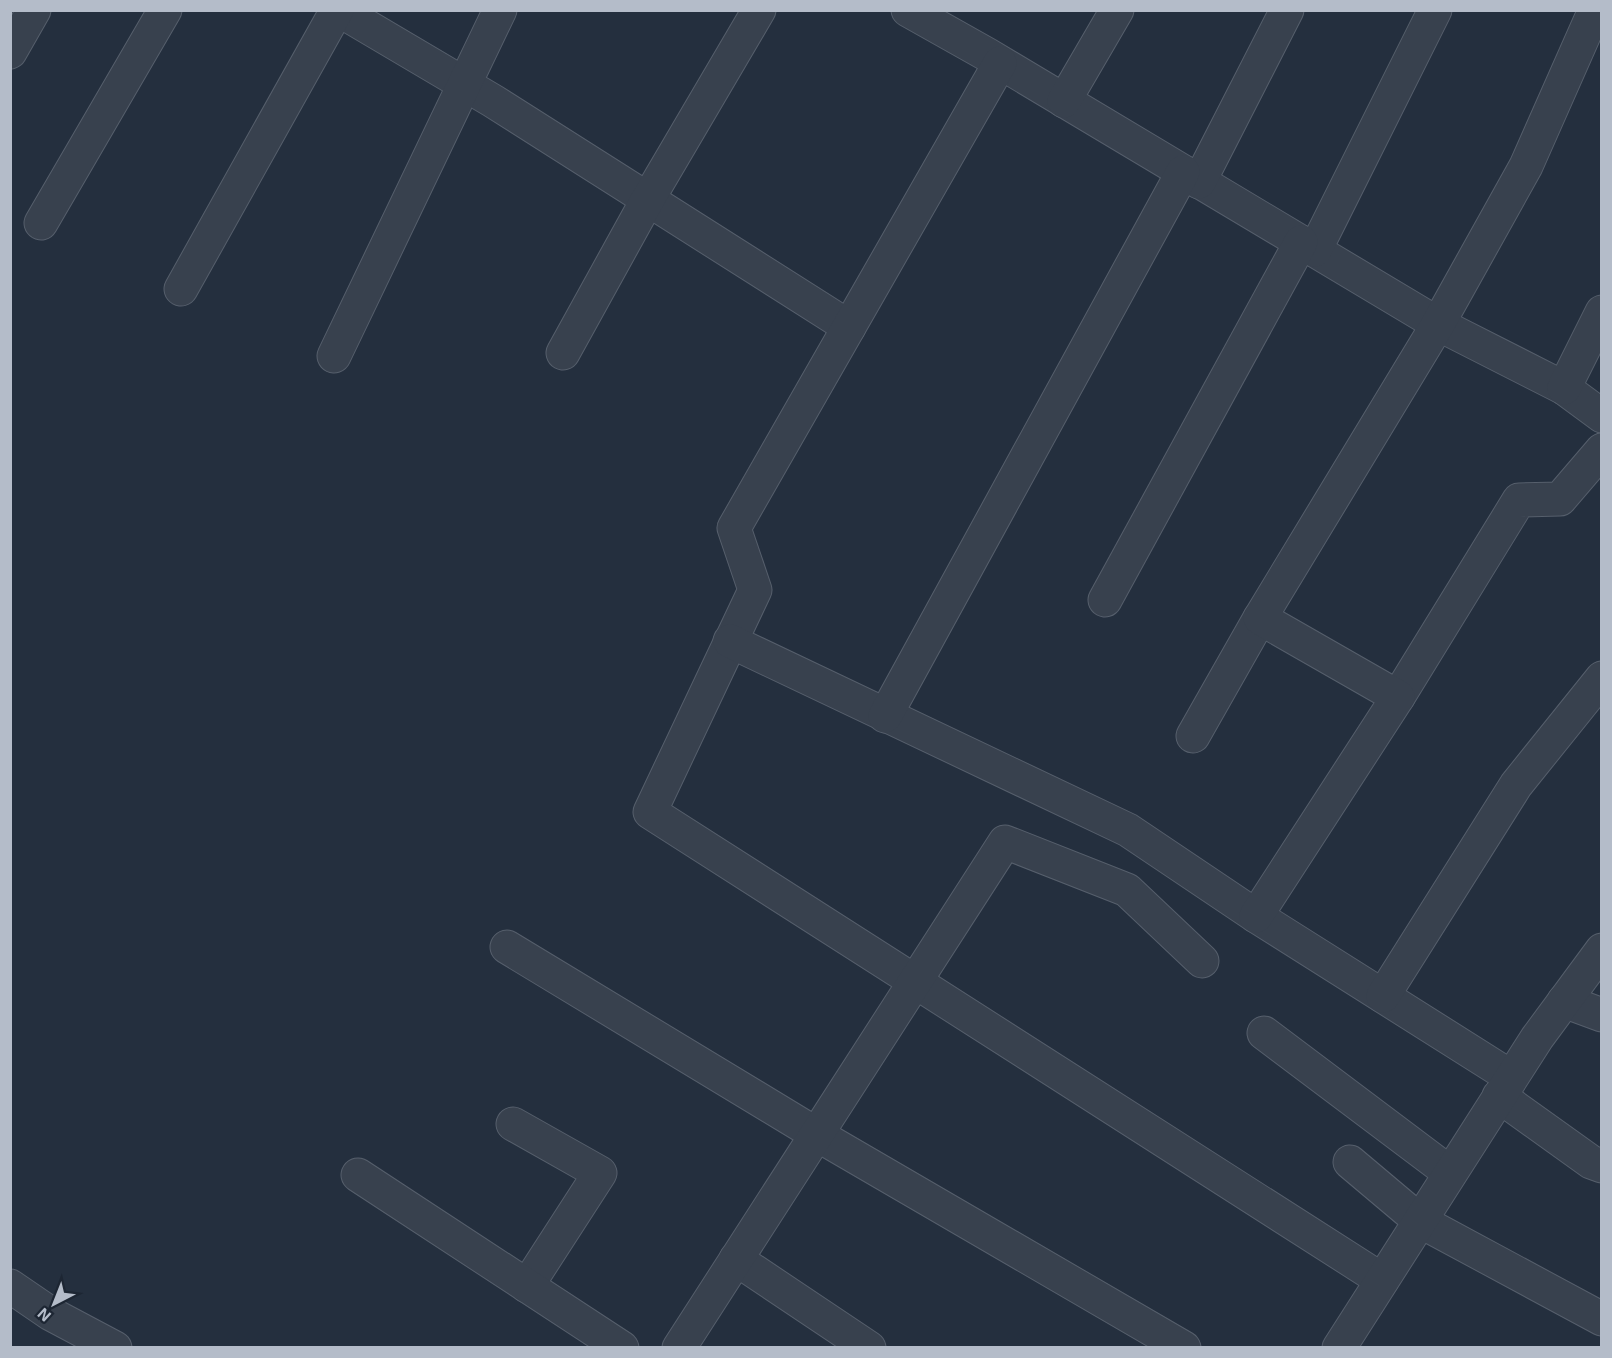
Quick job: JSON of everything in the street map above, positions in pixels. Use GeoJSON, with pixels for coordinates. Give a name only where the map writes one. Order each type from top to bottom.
{"type":"FeatureCollection","features":[{"type":"Feature","properties":{"kind":"street"},"geometry":{"type":"LineString","coordinates":[[10,52],[34,10]]}},
{"type":"Feature","properties":{"kind":"street"},"geometry":{"type":"LineString","coordinates":[[41,223],[165,10]]}},
{"type":"Feature","properties":{"kind":"street"},"geometry":{"type":"LineString","coordinates":[[181,289],[338,10],[465,84],[849,327]]}},
{"type":"Feature","properties":{"kind":"street"},"geometry":{"type":"LineString","coordinates":[[334,356],[500,10]]}},
{"type":"Feature","properties":{"kind":"street"},"geometry":{"type":"LineString","coordinates":[[563,353],[648,199],[759,10]]}},
{"type":"Feature","properties":{"kind":"street"},"geometry":{"type":"LineString","coordinates":[[908,10],[942,19],[1000,63],[1438,324],[1564,388],[1602,416]]}},
{"type":"Feature","properties":{"kind":"street"},"geometry":{"type":"LineString","coordinates":[[1064,101],[1117,10]]}},
{"type":"Feature","properties":{"kind":"street"},"geometry":{"type":"LineString","coordinates":[[885,716],[1287,10]]}},
{"type":"Feature","properties":{"kind":"street"},"geometry":{"type":"LineString","coordinates":[[1105,600],[1308,246],[1435,10]]}},
{"type":"Feature","properties":{"kind":"street"},"geometry":{"type":"LineString","coordinates":[[1193,736],[1260,618],[1438,324],[1526,166],[1595,10]]}},
{"type":"Feature","properties":{"kind":"street"},"geometry":{"type":"LineString","coordinates":[[1000,63],[734,528],[755,590],[650,812],[1382,1280]]}},
{"type":"Feature","properties":{"kind":"street"},"geometry":{"type":"LineString","coordinates":[[1564,388],[1602,312]]}},
{"type":"Feature","properties":{"kind":"street"},"geometry":{"type":"LineString","coordinates":[[1256,916],[1398,698],[1519,500],[1560,499],[1602,450]]}},
{"type":"Feature","properties":{"kind":"street"},"geometry":{"type":"LineString","coordinates":[[1260,618],[1398,698]]}},
{"type":"Feature","properties":{"kind":"street"},"geometry":{"type":"LineString","coordinates":[[730,641],[1128,831],[1256,916],[1383,996],[1505,1087],[1591,1162],[1602,1166]]}},
{"type":"Feature","properties":{"kind":"street"},"geometry":{"type":"LineString","coordinates":[[1383,996],[1516,785],[1602,678]]}},
{"type":"Feature","properties":{"kind":"street"},"geometry":{"type":"LineString","coordinates":[[679,1347],[1005,842],[1127,890],[1202,960]]}},
{"type":"Feature","properties":{"kind":"street"},"geometry":{"type":"LineString","coordinates":[[507,948],[816,1134],[1184,1347]]}},
{"type":"Feature","properties":{"kind":"street"},"geometry":{"type":"LineString","coordinates":[[1339,1347],[1505,1087],[1602,950]]}},
{"type":"Feature","properties":{"kind":"street"},"geometry":{"type":"LineString","coordinates":[[1564,1001],[1602,1015]]}},
{"type":"Feature","properties":{"kind":"street"},"geometry":{"type":"LineString","coordinates":[[1264,1033],[1450,1173]]}},
{"type":"Feature","properties":{"kind":"street"},"geometry":{"type":"LineString","coordinates":[[513,1124],[600,1173],[527,1286]]}},
{"type":"Feature","properties":{"kind":"street"},"geometry":{"type":"LineString","coordinates":[[1350,1162],[1420,1221],[1602,1319]]}},
{"type":"Feature","properties":{"kind":"street"},"geometry":{"type":"LineString","coordinates":[[358,1175],[622,1347]]}},
{"type":"Feature","properties":{"kind":"street"},"geometry":{"type":"LineString","coordinates":[[736,1259],[868,1347]]}},
{"type":"Feature","properties":{"kind":"street"},"geometry":{"type":"LineString","coordinates":[[10,1287],[51,1314],[115,1347]]}}]}
